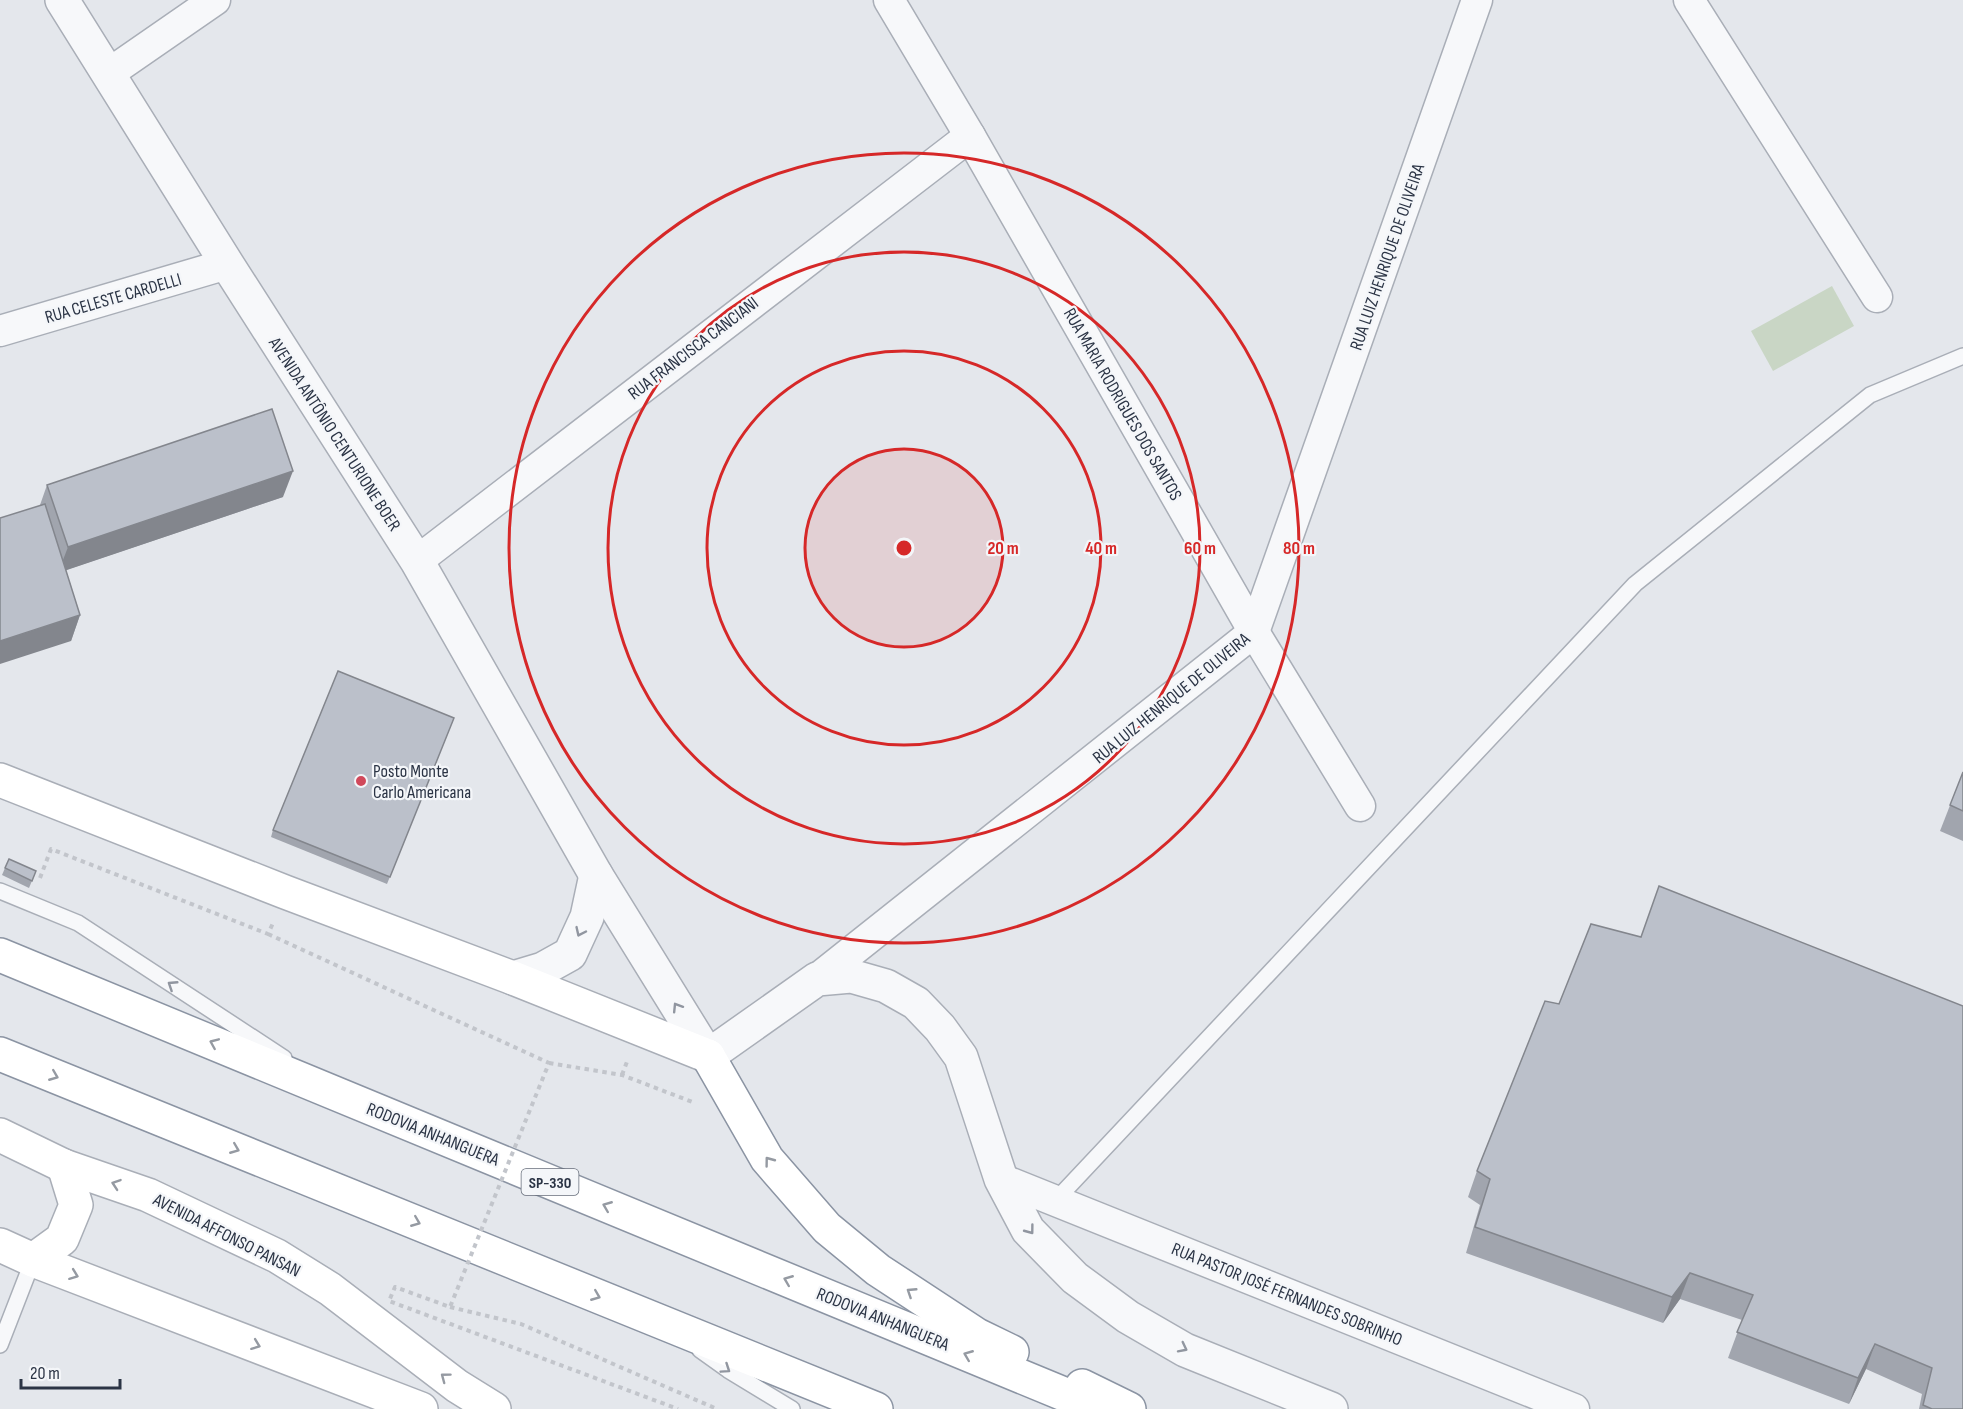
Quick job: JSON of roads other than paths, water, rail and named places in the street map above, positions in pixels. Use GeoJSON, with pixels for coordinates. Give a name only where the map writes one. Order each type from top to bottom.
{"type":"FeatureCollection","features":[{"type":"Feature","properties":{"kind":"main road"},"geometry":{"type":"LineString","coordinates":[[0,780],[274,888],[513,978],[708,1056],[766,1159],[827,1228],[878,1270],[977,1335],[1129,1409]]}},
{"type":"Feature","properties":{"kind":"main road","name":"RODOVIA ANHANGUERA"},"geometry":{"type":"LineString","coordinates":[[0,955],[1100,1409]]}},
{"type":"Feature","properties":{"kind":"main road"},"geometry":{"type":"LineString","coordinates":[[0,1054],[876,1409]]}},
{"type":"Feature","properties":{"kind":"main road","name":"AVENIDA AFFONSO PANSAN"},"geometry":{"type":"LineString","coordinates":[[0,1135],[64,1166],[148,1195],[277,1256],[330,1289],[457,1386],[494,1409]]}},
{"type":"Feature","properties":{"kind":"main road"},"geometry":{"type":"LineString","coordinates":[[33,1260],[62,1239],[76,1204],[64,1166]]}},
{"type":"Feature","properties":{"kind":"main road"},"geometry":{"type":"LineString","coordinates":[[0,1245],[33,1260],[421,1409]]}},
{"type":"Feature","properties":{"kind":"street","name":"AVENIDA ANTÔNIO CENTURIONE BOER"},"geometry":{"type":"LineString","coordinates":[[62,0],[417,561],[596,875],[708,1056]]}},
{"type":"Feature","properties":{"kind":"street"},"geometry":{"type":"LineString","coordinates":[[108,74],[215,0]]}},
{"type":"Feature","properties":{"kind":"street","name":"RUA MARIA RODRIGUES DOS SANTOS"},"geometry":{"type":"LineString","coordinates":[[889,0],[970,136],[1254,632],[1360,806]]}},
{"type":"Feature","properties":{"kind":"street","name":"RUA LUIZ HENRIQUE DE OLIVEIRA"},"geometry":{"type":"LineString","coordinates":[[817,979],[1254,632],[1477,0]]}},
{"type":"Feature","properties":{"kind":"street"},"geometry":{"type":"LineString","coordinates":[[1689,0],[1877,297]]}},
{"type":"Feature","properties":{"kind":"street","name":"RUA FRANCISCA CANCIANI"},"geometry":{"type":"LineString","coordinates":[[417,561],[970,136]]}},
{"type":"Feature","properties":{"kind":"street","name":"RUA CELESTE CARDELLI"},"geometry":{"type":"LineString","coordinates":[[0,331],[227,264]]}},
{"type":"Feature","properties":{"kind":"street"},"geometry":{"type":"LineString","coordinates":[[513,978],[543,969],[570,954],[587,917],[596,875]]}},
{"type":"Feature","properties":{"kind":"street"},"geometry":{"type":"LineString","coordinates":[[708,1056],[817,979],[851,976],[886,986],[916,1003],[940,1028],[961,1058],[1001,1179],[1029,1230],[1075,1278],[1128,1317],[1185,1350],[1331,1409]]}},
{"type":"Feature","properties":{"kind":"street","name":"RUA PASTOR JOSÉ FERNANDES SOBRINHO"},"geometry":{"type":"LineString","coordinates":[[1001,1179],[1574,1409]]}},
{"type":"Feature","properties":{"kind":"lane"},"geometry":{"type":"LineString","coordinates":[[1054,1200],[1635,584],[1870,395],[1963,356]]}},
{"type":"Feature","properties":{"kind":"lane"},"geometry":{"type":"LineString","coordinates":[[0,891],[78,923],[344,1097]]}},
{"type":"Feature","properties":{"kind":"lane"},"geometry":{"type":"LineString","coordinates":[[0,1345],[33,1260]]}},
{"type":"Feature","properties":{"kind":"lane"},"geometry":{"type":"LineString","coordinates":[[662,1322],[728,1370],[792,1409]]}},
{"type":"Feature","properties":{"kind":"place","name":"Posto Monte Carlo Americana"},"geometry":{"type":"Point","coordinates":[361,781]}}]}
